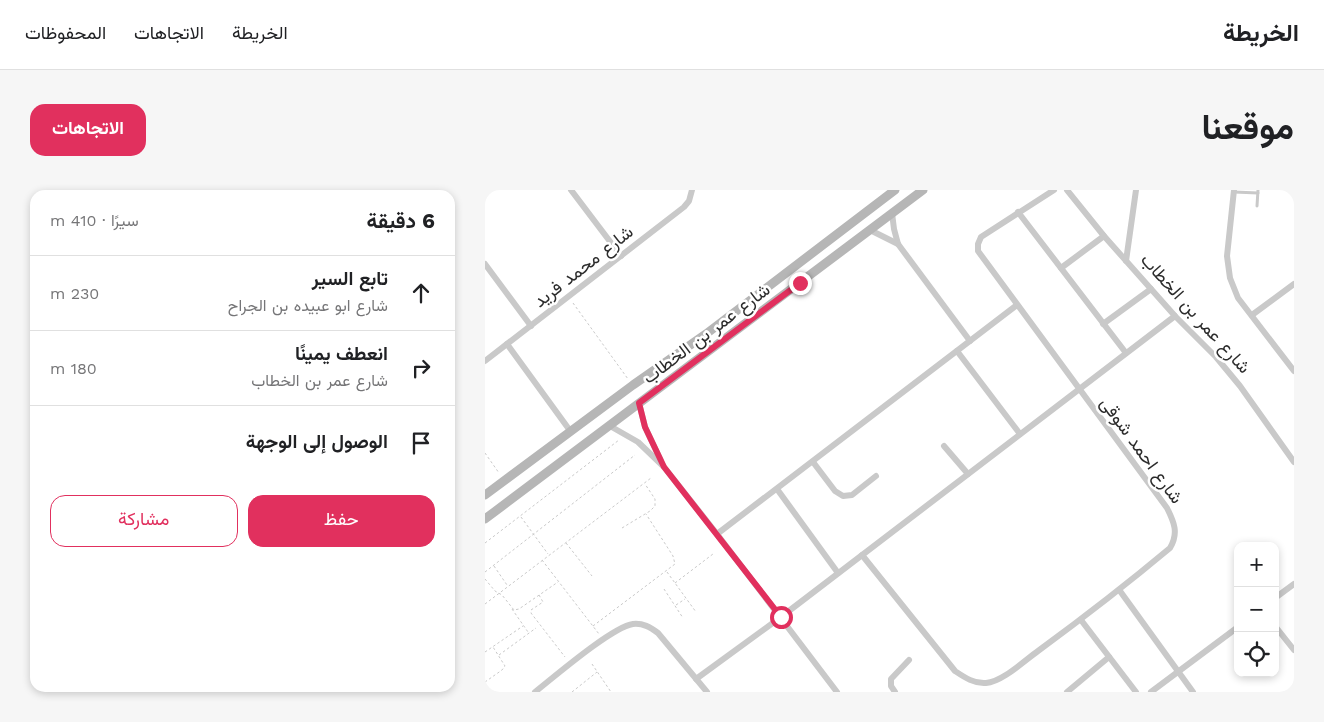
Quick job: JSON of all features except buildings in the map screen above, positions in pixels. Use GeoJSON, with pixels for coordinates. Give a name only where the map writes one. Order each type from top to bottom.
{"type":"FeatureCollection","features":[{"type":"Feature","properties":{"kind":"street"},"geometry":{"type":"LineString","coordinates":[[571,190],[621,256]]}},
{"type":"Feature","properties":{"kind":"street","name":"شارع محمد فريد"},"geometry":{"type":"LineString","coordinates":[[485,361],[684,207],[689,201],[692,190]]}},
{"type":"Feature","properties":{"kind":"street","name":"شارع عمر بن الخطاب"},"geometry":{"type":"LineString","coordinates":[[485,495],[633,385],[707,334],[895,190]]}},
{"type":"Feature","properties":{"kind":"street","name":"شارع عمر بن الخطاب"},"geometry":{"type":"LineString","coordinates":[[485,520],[923,190]]}},
{"type":"Feature","properties":{"kind":"street"},"geometry":{"type":"LineString","coordinates":[[1054,190],[1018,212],[1126,353]]}},
{"type":"Feature","properties":{"kind":"street","name":"شارع عمر بن الخطاب"},"geometry":{"type":"LineString","coordinates":[[1067,190],[1104,236],[1240,386],[1294,462]]}},
{"type":"Feature","properties":{"kind":"street"},"geometry":{"type":"LineString","coordinates":[[1127,261],[1136,190]]}},
{"type":"Feature","properties":{"kind":"street"},"geometry":{"type":"LineString","coordinates":[[1234,191],[1228,241],[1228,267],[1233,288],[1238,298],[1294,371]]}},
{"type":"Feature","properties":{"kind":"street","name":"شارع احمد شوقى"},"geometry":{"type":"LineString","coordinates":[[862,555],[955,671],[976,682],[987,683],[997,680],[1120,591],[1170,548],[1175,540],[1174,522],[1167,508],[979,254],[977,247],[981,238],[1018,212]]}},
{"type":"Feature","properties":{"kind":"street"},"geometry":{"type":"LineString","coordinates":[[892,213],[897,244]]}},
{"type":"Feature","properties":{"kind":"street"},"geometry":{"type":"LineString","coordinates":[[870,230],[897,244],[970,341]]}},
{"type":"Feature","properties":{"kind":"street"},"geometry":{"type":"LineString","coordinates":[[1061,268],[1104,236]]}},
{"type":"Feature","properties":{"kind":"street"},"geometry":{"type":"LineString","coordinates":[[485,264],[531,326]]}},
{"type":"Feature","properties":{"kind":"street"},"geometry":{"type":"LineString","coordinates":[[1252,315],[1294,284]]}},
{"type":"Feature","properties":{"kind":"street"},"geometry":{"type":"LineString","coordinates":[[1103,324],[1151,289]]}},
{"type":"Feature","properties":{"kind":"street"},"geometry":{"type":"LineString","coordinates":[[717,534],[1017,305]]}},
{"type":"Feature","properties":{"kind":"street"},"geometry":{"type":"LineString","coordinates":[[696,679],[781,617],[1175,316]]}},
{"type":"Feature","properties":{"kind":"street"},"geometry":{"type":"LineString","coordinates":[[723,321],[725,331],[733,334]]}},
{"type":"Feature","properties":{"kind":"street"},"geometry":{"type":"LineString","coordinates":[[707,334],[715,337],[716,346]]}},
{"type":"Feature","properties":{"kind":"street"},"geometry":{"type":"LineString","coordinates":[[507,344],[571,432]]}},
{"type":"Feature","properties":{"kind":"street"},"geometry":{"type":"LineString","coordinates":[[957,352],[1020,434]]}},
{"type":"Feature","properties":{"kind":"street"},"geometry":{"type":"LineString","coordinates":[[639,403],[645,427],[664,467]]}},
{"type":"Feature","properties":{"kind":"street"},"geometry":{"type":"LineString","coordinates":[[610,426],[627,434],[664,467],[837,692]]}},
{"type":"Feature","properties":{"kind":"street"},"geometry":{"type":"LineString","coordinates":[[944,446],[968,474]]}},
{"type":"Feature","properties":{"kind":"street"},"geometry":{"type":"LineString","coordinates":[[813,462],[837,493],[843,496],[852,495],[876,476]]}},
{"type":"Feature","properties":{"kind":"street"},"geometry":{"type":"LineString","coordinates":[[777,489],[838,573]]}},
{"type":"Feature","properties":{"kind":"street"},"geometry":{"type":"LineString","coordinates":[[1279,595],[1294,584]]}},
{"type":"Feature","properties":{"kind":"street"},"geometry":{"type":"LineString","coordinates":[[1120,591],[1193,692]]}},
{"type":"Feature","properties":{"kind":"street"},"geometry":{"type":"LineString","coordinates":[[1081,620],[1135,692]]}},
{"type":"Feature","properties":{"kind":"street"},"geometry":{"type":"LineString","coordinates":[[535,692],[604,640],[626,626],[634,624],[649,626],[658,632],[707,692]]}},
{"type":"Feature","properties":{"kind":"street"},"geometry":{"type":"LineString","coordinates":[[1151,692],[1234,630]]}},
{"type":"Feature","properties":{"kind":"street"},"geometry":{"type":"LineString","coordinates":[[1279,631],[1294,650]]}},
{"type":"Feature","properties":{"kind":"street"},"geometry":{"type":"LineString","coordinates":[[1067,692],[1109,657]]}},
{"type":"Feature","properties":{"kind":"street"},"geometry":{"type":"LineString","coordinates":[[895,692],[891,686],[891,679],[909,660]]}},
{"type":"Feature","properties":{"kind":"lane"},"geometry":{"type":"LineString","coordinates":[[1234,191],[1258,192],[1257,206]]}},
{"type":"Feature","properties":{"kind":"path"},"geometry":{"type":"LineString","coordinates":[[568,297],[633,385]]}},
{"type":"Feature","properties":{"kind":"path"},"geometry":{"type":"LineString","coordinates":[[485,543],[627,434]]}},
{"type":"Feature","properties":{"kind":"path"},"geometry":{"type":"LineString","coordinates":[[485,453],[505,481]]}},
{"type":"Feature","properties":{"kind":"path"},"geometry":{"type":"LineString","coordinates":[[485,572],[635,455]]}},
{"type":"Feature","properties":{"kind":"path"},"geometry":{"type":"LineString","coordinates":[[485,604],[651,478]]}},
{"type":"Feature","properties":{"kind":"path"},"geometry":{"type":"LineString","coordinates":[[622,528],[653,508],[656,501],[644,483]]}},
{"type":"Feature","properties":{"kind":"path"},"geometry":{"type":"LineString","coordinates":[[593,626],[675,564],[673,556],[646,514]]}},
{"type":"Feature","properties":{"kind":"path"},"geometry":{"type":"LineString","coordinates":[[520,516],[549,555]]}},
{"type":"Feature","properties":{"kind":"path"},"geometry":{"type":"LineString","coordinates":[[565,542],[592,576]]}},
{"type":"Feature","properties":{"kind":"path"},"geometry":{"type":"LineString","coordinates":[[675,583],[713,554]]}},
{"type":"Feature","properties":{"kind":"path"},"geometry":{"type":"LineString","coordinates":[[542,560],[604,640]]}},
{"type":"Feature","properties":{"kind":"path"},"geometry":{"type":"LineString","coordinates":[[493,566],[508,586]]}},
{"type":"Feature","properties":{"kind":"path"},"geometry":{"type":"LineString","coordinates":[[666,572],[696,612]]}},
{"type":"Feature","properties":{"kind":"path"},"geometry":{"type":"LineString","coordinates":[[485,579],[495,591],[502,595],[529,633]]}},
{"type":"Feature","properties":{"kind":"path"},"geometry":{"type":"LineString","coordinates":[[512,609],[519,608],[558,582]]}},
{"type":"Feature","properties":{"kind":"path"},"geometry":{"type":"LineString","coordinates":[[664,589],[683,618]]}},
{"type":"Feature","properties":{"kind":"path"},"geometry":{"type":"LineString","coordinates":[[539,595],[543,602],[531,610],[531,613],[570,664]]}},
{"type":"Feature","properties":{"kind":"path"},"geometry":{"type":"LineString","coordinates":[[675,606],[687,598]]}},
{"type":"Feature","properties":{"kind":"path"},"geometry":{"type":"LineString","coordinates":[[485,652],[523,626]]}},
{"type":"Feature","properties":{"kind":"path"},"geometry":{"type":"LineString","coordinates":[[499,655],[536,628]]}},
{"type":"Feature","properties":{"kind":"path"},"geometry":{"type":"LineString","coordinates":[[485,682],[504,668],[504,663],[493,647]]}},
{"type":"Feature","properties":{"kind":"path"},"geometry":{"type":"LineString","coordinates":[[591,664],[611,692]]}},
{"type":"Feature","properties":{"kind":"path"},"geometry":{"type":"LineString","coordinates":[[572,692],[597,672]]}},
{"type":"Feature","properties":{"kind":"route"},"geometry":{"type":"LineString","coordinates":[[781,617],[664,467],[642,420],[639,403],[800,283]]}}]}
